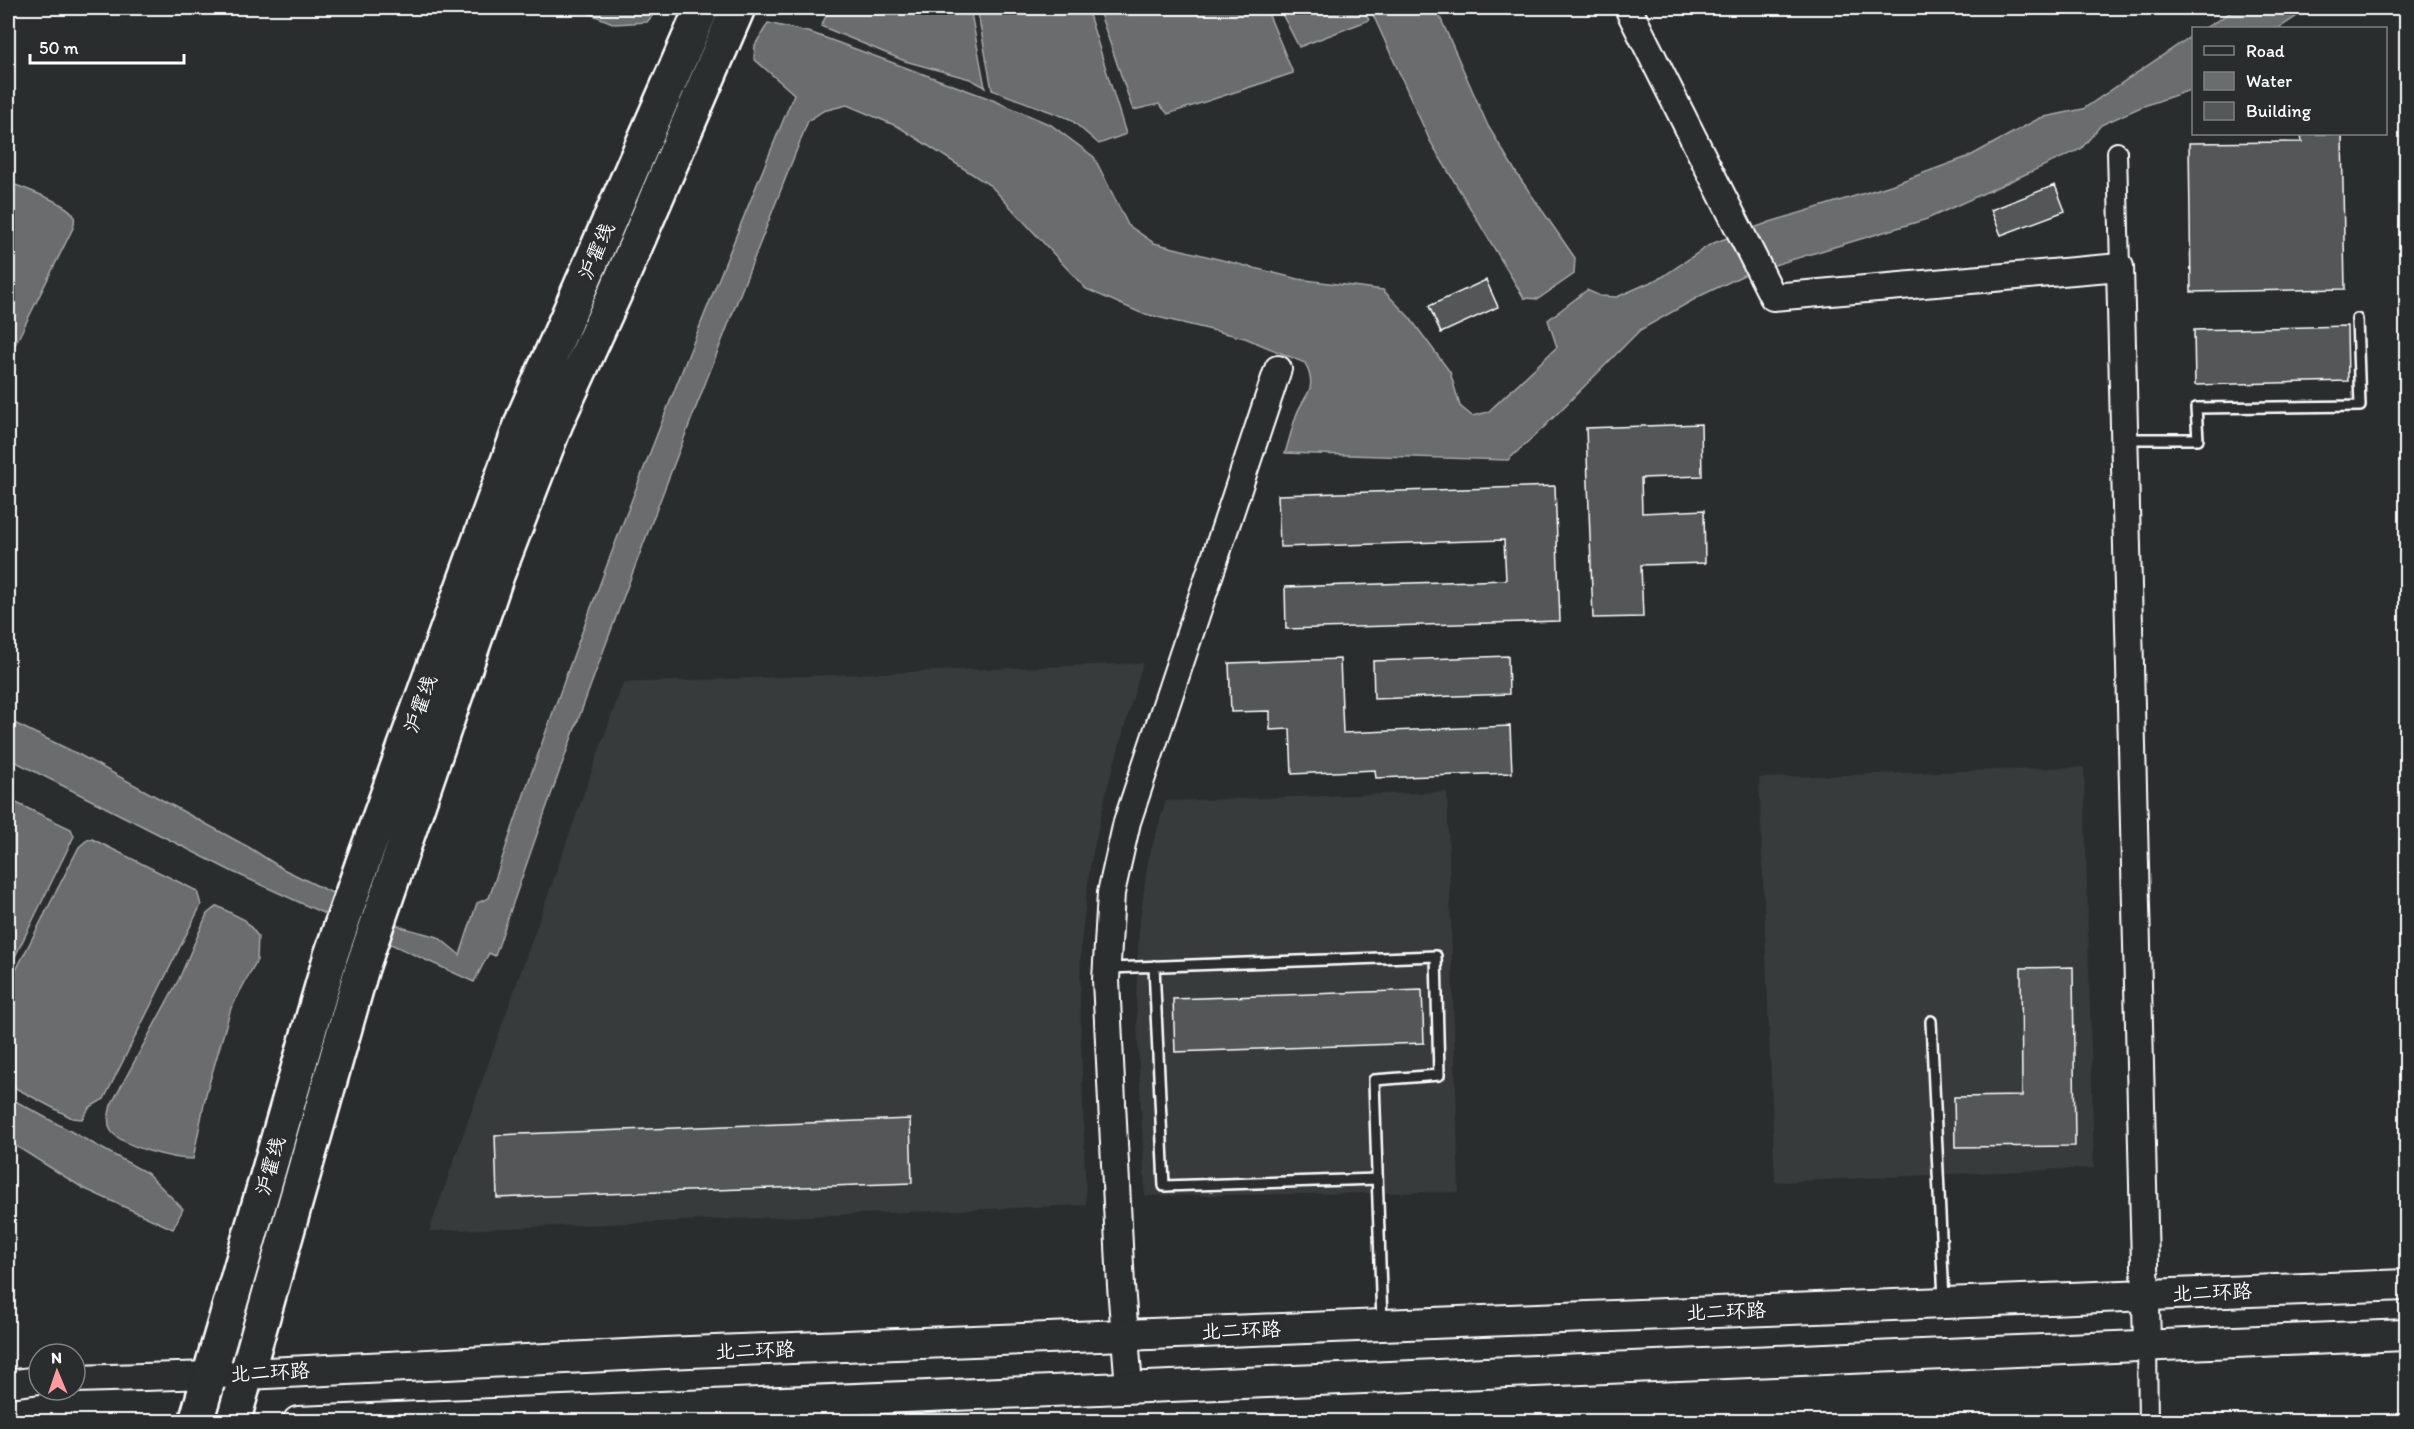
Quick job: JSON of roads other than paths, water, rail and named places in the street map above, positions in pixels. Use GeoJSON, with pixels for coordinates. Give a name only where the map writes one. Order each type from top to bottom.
{"type":"FeatureCollection","features":[{"type":"Feature","properties":{"kind":"highway","name":"沪霍线"},"geometry":{"type":"LineString","coordinates":[[196,1422],[331,955],[362,865],[525,414],[702,8]]}},
{"type":"Feature","properties":{"kind":"highway","name":"沪霍线"},"geometry":{"type":"LineString","coordinates":[[233,1422],[362,968],[496,578],[556,423],[617,289],[738,8]]}},
{"type":"Feature","properties":{"kind":"main road","name":"北二环路"},"geometry":{"type":"LineString","coordinates":[[246,1374],[1126,1335],[2406,1285]]}},
{"type":"Feature","properties":{"kind":"main road"},"geometry":{"type":"LineString","coordinates":[[298,1422],[2406,1335]]}},
{"type":"Feature","properties":{"kind":"street"},"geometry":{"type":"LineString","coordinates":[[1628,8],[1773,297],[2120,267]]}},
{"type":"Feature","properties":{"kind":"street"},"geometry":{"type":"LineString","coordinates":[[2117,152],[2148,1422]]}},
{"type":"Feature","properties":{"kind":"street"},"geometry":{"type":"LineString","coordinates":[[1129,1387],[1121,1286],[1107,968],[1111,893],[1126,822],[1278,369]]}},
{"type":"Feature","properties":{"kind":"street","name":"北二环路"},"geometry":{"type":"LineString","coordinates":[[87,1379],[246,1374]]}},
{"type":"Feature","properties":{"kind":"street"},"geometry":{"type":"LineString","coordinates":[[8,1384],[27,1382]]}},
{"type":"Feature","properties":{"kind":"lane"},"geometry":{"type":"LineString","coordinates":[[2124,439],[2198,439],[2196,408],[2360,406],[2357,320]]}},
{"type":"Feature","properties":{"kind":"lane"},"geometry":{"type":"LineString","coordinates":[[1107,968],[1436,956],[1439,1074],[1374,1080],[1382,1325]]}},
{"type":"Feature","properties":{"kind":"lane"},"geometry":{"type":"LineString","coordinates":[[1154,966],[1164,1186],[1377,1179]]}},
{"type":"Feature","properties":{"kind":"lane"},"geometry":{"type":"LineString","coordinates":[[1931,1021],[1944,1302]]}},
{"type":"Feature","properties":{"kind":"water"},"geometry":{"type":"Polygon","coordinates":[[[576,8],[659,8],[647,22],[615,24],[576,8]]]}},
{"type":"Feature","properties":{"kind":"water"},"geometry":{"type":"Polygon","coordinates":[[[830,8],[970,8],[985,87],[970,79],[905,61],[821,26],[830,8]]]}},
{"type":"Feature","properties":{"kind":"water"},"geometry":{"type":"Polygon","coordinates":[[[977,8],[1087,8],[1126,134],[1099,144],[1070,119],[992,90],[977,8]]]}},
{"type":"Feature","properties":{"kind":"water"},"geometry":{"type":"Polygon","coordinates":[[[1098,8],[1266,8],[1293,73],[1168,114],[1159,104],[1133,110],[1098,8]]]}},
{"type":"Feature","properties":{"kind":"water"},"geometry":{"type":"Polygon","coordinates":[[[1279,8],[1363,8],[1369,20],[1299,47],[1279,8]]]}},
{"type":"Feature","properties":{"kind":"water"},"geometry":{"type":"Polygon","coordinates":[[[1370,8],[1436,8],[1488,126],[1517,174],[1575,258],[1574,274],[1538,299],[1524,298],[1430,141],[1370,8]]]}},
{"type":"Feature","properties":{"kind":"water"},"geometry":{"type":"Polygon","coordinates":[[[2238,8],[2309,8],[2280,27],[2207,27],[2238,8]]]}},
{"type":"Feature","properties":{"kind":"water"},"geometry":{"type":"Polygon","coordinates":[[[768,23],[812,33],[988,98],[1051,125],[1094,157],[1128,225],[1154,243],[1298,279],[1383,290],[1410,318],[1450,372],[1460,406],[1472,416],[1488,412],[1557,347],[1548,320],[1587,290],[1600,296],[1617,297],[1662,277],[1711,244],[1770,222],[1891,185],[1970,156],[2040,118],[2083,109],[2192,36],[2192,89],[2141,107],[2101,125],[2081,149],[1927,219],[1748,273],[1702,295],[1640,330],[1508,460],[1285,453],[1299,408],[1309,392],[1311,380],[1305,363],[1245,338],[1141,313],[1086,289],[991,186],[899,127],[847,105],[823,111],[808,121],[607,641],[495,956],[489,953],[474,982],[231,871],[8,758],[8,720],[78,754],[250,848],[283,869],[404,928],[438,937],[460,955],[477,903],[489,898],[559,694],[634,493],[794,94],[754,59],[755,45],[768,23]]]}},
{"type":"Feature","properties":{"kind":"water"},"geometry":{"type":"Polygon","coordinates":[[[8,182],[61,205],[73,214],[75,219],[73,228],[8,359],[8,182]]]}},
{"type":"Feature","properties":{"kind":"water"},"geometry":{"type":"Polygon","coordinates":[[[8,799],[71,829],[74,836],[8,971],[8,799]]]}},
{"type":"Feature","properties":{"kind":"water"},"geometry":{"type":"Polygon","coordinates":[[[92,839],[197,891],[201,905],[104,1099],[90,1107],[82,1119],[72,1118],[8,1084],[8,986],[79,847],[92,839]]]}},
{"type":"Feature","properties":{"kind":"water"},"geometry":{"type":"Polygon","coordinates":[[[217,906],[245,920],[258,936],[257,960],[231,1008],[206,1094],[193,1159],[174,1157],[148,1151],[124,1141],[110,1129],[109,1114],[111,1105],[179,979],[207,914],[217,906]]]}},
{"type":"Feature","properties":{"kind":"water"},"geometry":{"type":"Polygon","coordinates":[[[8,1097],[147,1173],[183,1209],[173,1229],[83,1188],[8,1141],[8,1097]]]}}]}
